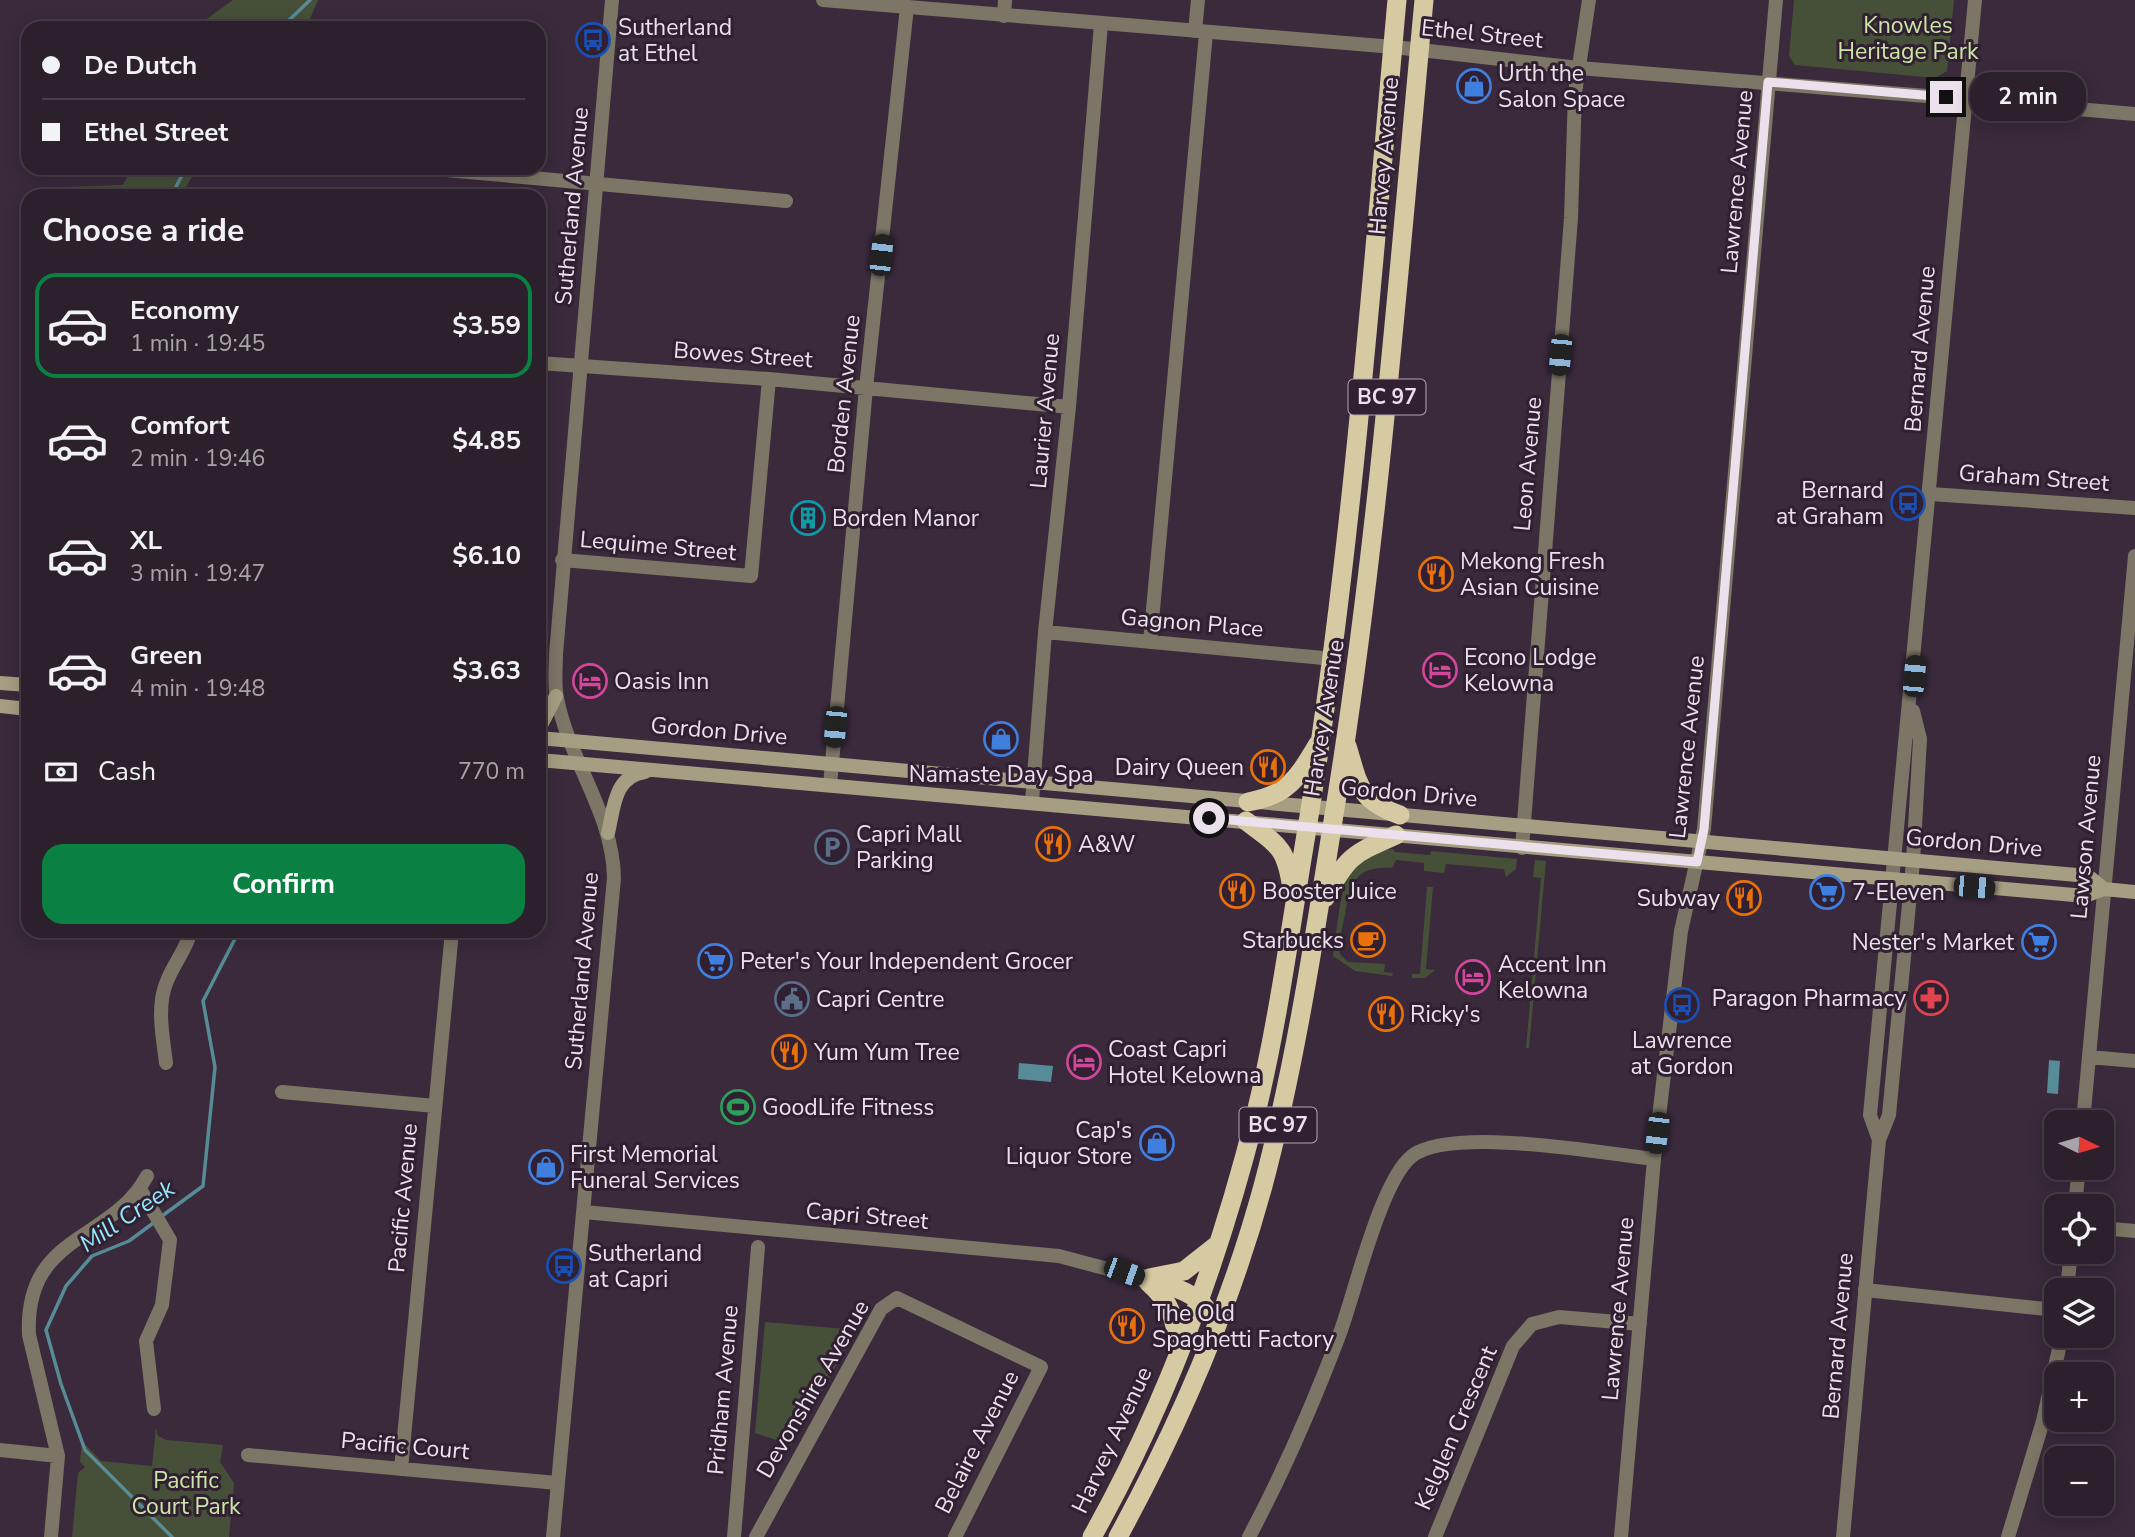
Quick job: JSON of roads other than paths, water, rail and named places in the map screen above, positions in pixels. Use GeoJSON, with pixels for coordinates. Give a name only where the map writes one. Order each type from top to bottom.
{"type":"FeatureCollection","features":[{"type":"Feature","properties":{"kind":"highway","name":"Harvey Avenue"},"geometry":{"type":"LineString","coordinates":[[1092,1537],[1140,1449],[1201,1300],[1256,1111],[1295,904],[1334,659],[1397,0]]}},
{"type":"Feature","properties":{"kind":"highway","name":"Harvey Avenue"},"geometry":{"type":"LineString","coordinates":[[1118,1537],[1160,1454],[1240,1262],[1263,1186],[1297,1035],[1332,829],[1377,514],[1424,0]]}},
{"type":"Feature","properties":{"kind":"highway"},"geometry":{"type":"LineString","coordinates":[[1295,904],[1288,860],[1280,847],[1247,812],[1272,798],[1299,775],[1322,737]]}},
{"type":"Feature","properties":{"kind":"highway"},"geometry":{"type":"LineString","coordinates":[[1345,742],[1364,794],[1376,807],[1399,815]]}},
{"type":"Feature","properties":{"kind":"highway"},"geometry":{"type":"LineString","coordinates":[[1318,911],[1342,866],[1356,852],[1396,835]]}},
{"type":"Feature","properties":{"kind":"highway"},"geometry":{"type":"LineString","coordinates":[[1144,1279],[1184,1271],[1219,1243]]}},
{"type":"Feature","properties":{"kind":"highway"},"geometry":{"type":"LineString","coordinates":[[1144,1279],[1178,1289],[1201,1300],[1209,1312],[1213,1332]]}},
{"type":"Feature","properties":{"kind":"highway"},"geometry":{"type":"LineString","coordinates":[[1144,1279],[1167,1301],[1175,1318],[1179,1354]]}},
{"type":"Feature","properties":{"kind":"main road"},"geometry":{"type":"LineString","coordinates":[[0,683],[21,684]]}},
{"type":"Feature","properties":{"kind":"main road"},"geometry":{"type":"LineString","coordinates":[[546,715],[556,696]]}},
{"type":"Feature","properties":{"kind":"main road"},"geometry":{"type":"LineString","coordinates":[[0,706],[21,708]]}},
{"type":"Feature","properties":{"kind":"main road","name":"Gordon Drive"},"geometry":{"type":"LineString","coordinates":[[546,739],[1034,782],[1247,812]]}},
{"type":"Feature","properties":{"kind":"main road","name":"Gordon Drive"},"geometry":{"type":"LineString","coordinates":[[546,761],[1032,802],[1310,817],[1335,809],[2088,876],[2104,889]]}},
{"type":"Feature","properties":{"kind":"main road"},"geometry":{"type":"LineString","coordinates":[[608,833],[619,787],[633,774],[655,771]]}},
{"type":"Feature","properties":{"kind":"main road","name":"Gordon Drive"},"geometry":{"type":"LineString","coordinates":[[1310,817],[1332,829],[1522,848],[2085,896],[2104,889],[2135,892]]}},
{"type":"Feature","properties":{"kind":"street","name":"Sutherland Avenue"},"geometry":{"type":"LineString","coordinates":[[553,1537],[614,878],[608,833],[556,696],[562,560],[612,0]]}},
{"type":"Feature","properties":{"kind":"street","name":"Ethel Street"},"geometry":{"type":"LineString","coordinates":[[823,0],[1394,47],[1579,68],[2135,114]]}},
{"type":"Feature","properties":{"kind":"street"},"geometry":{"type":"LineString","coordinates":[[1004,16],[1005,0]]}},
{"type":"Feature","properties":{"kind":"street"},"geometry":{"type":"LineString","coordinates":[[1150,642],[1201,32],[1198,0]]}},
{"type":"Feature","properties":{"kind":"street","name":"Leon Avenue"},"geometry":{"type":"LineString","coordinates":[[1522,848],[1571,218],[1579,68],[1589,0]]}},
{"type":"Feature","properties":{"kind":"street","name":"Lawrence Avenue"},"geometry":{"type":"LineString","coordinates":[[1620,1537],[1654,1159],[1681,931],[1702,841],[1776,0]]}},
{"type":"Feature","properties":{"kind":"street","name":"Bernard Avenue"},"geometry":{"type":"LineString","coordinates":[[1879,1140],[1870,1115],[1975,0]]}},
{"type":"Feature","properties":{"kind":"street","name":"Borden Avenue"},"geometry":{"type":"LineString","coordinates":[[830,785],[866,388],[907,7]]}},
{"type":"Feature","properties":{"kind":"street","name":"Laurier Avenue"},"geometry":{"type":"LineString","coordinates":[[1032,802],[1101,24]]}},
{"type":"Feature","properties":{"kind":"street"},"geometry":{"type":"LineString","coordinates":[[510,175],[786,201]]}},
{"type":"Feature","properties":{"kind":"street","name":"Bowes Street"},"geometry":{"type":"LineString","coordinates":[[546,364],[769,379],[1069,407]]}},
{"type":"Feature","properties":{"kind":"street","name":"Lequime Street"},"geometry":{"type":"LineString","coordinates":[[562,560],[751,576],[769,379]]}},
{"type":"Feature","properties":{"kind":"street","name":"Graham Street"},"geometry":{"type":"LineString","coordinates":[[1930,494],[2135,508]]}},
{"type":"Feature","properties":{"kind":"street","name":"Lawson Avenue"},"geometry":{"type":"LineString","coordinates":[[2084,1110],[2135,556]]}},
{"type":"Feature","properties":{"kind":"street","name":"Gagnon Place"},"geometry":{"type":"LineString","coordinates":[[1045,632],[1334,659]]}},
{"type":"Feature","properties":{"kind":"street","name":"Bernard Avenue"},"geometry":{"type":"LineString","coordinates":[[1843,1537],[1879,1140],[1889,1115],[1912,881],[1920,739],[1911,702]]}},
{"type":"Feature","properties":{"kind":"street"},"geometry":{"type":"LineString","coordinates":[[166,1063],[162,1018],[164,990],[184,953],[189,938]]}},
{"type":"Feature","properties":{"kind":"street","name":"Pacific Avenue"},"geometry":{"type":"LineString","coordinates":[[401,1469],[451,938]]}},
{"type":"Feature","properties":{"kind":"street"},"geometry":{"type":"LineString","coordinates":[[2089,1057],[2135,1061]]}},
{"type":"Feature","properties":{"kind":"street"},"geometry":{"type":"LineString","coordinates":[[282,1092],[435,1106]]}},
{"type":"Feature","properties":{"kind":"street"},"geometry":{"type":"LineString","coordinates":[[1249,1537],[1277,1483],[1340,1332],[1390,1187],[1412,1156],[1445,1144],[1479,1141],[1654,1159]]}},
{"type":"Feature","properties":{"kind":"street"},"geometry":{"type":"LineString","coordinates":[[51,1537],[58,1456],[29,1335],[34,1294],[51,1260],[65,1246],[127,1205],[144,1183],[150,1206],[169,1233],[162,1305],[146,1341],[154,1409]]}},
{"type":"Feature","properties":{"kind":"street","name":"Capri Street"},"geometry":{"type":"LineString","coordinates":[[584,1212],[1059,1256],[1144,1279]]}},
{"type":"Feature","properties":{"kind":"street"},"geometry":{"type":"LineString","coordinates":[[2114,1229],[2135,1231]]}},
{"type":"Feature","properties":{"kind":"street","name":"Pridham Avenue"},"geometry":{"type":"LineString","coordinates":[[734,1537],[758,1247]]}},
{"type":"Feature","properties":{"kind":"street"},"geometry":{"type":"LineString","coordinates":[[1866,1290],[2044,1309]]}},
{"type":"Feature","properties":{"kind":"street","name":"Devonshire Avenue"},"geometry":{"type":"LineString","coordinates":[[757,1537],[881,1309],[897,1298],[967,1329]]}},
{"type":"Feature","properties":{"kind":"street","name":"Kelglen Crescent"},"geometry":{"type":"LineString","coordinates":[[1435,1537],[1513,1346],[1532,1324],[1559,1317],[1640,1324]]}},
{"type":"Feature","properties":{"kind":"street","name":"Belaire Avenue"},"geometry":{"type":"LineString","coordinates":[[955,1537],[1041,1367],[967,1329]]}},
{"type":"Feature","properties":{"kind":"street"},"geometry":{"type":"LineString","coordinates":[[2008,1537],[2043,1421],[2059,1348]]}},
{"type":"Feature","properties":{"kind":"street"},"geometry":{"type":"LineString","coordinates":[[0,1450],[58,1456]]}},
{"type":"Feature","properties":{"kind":"street","name":"Pacific Court"},"geometry":{"type":"LineString","coordinates":[[248,1455],[558,1483]]}},
{"type":"Feature","properties":{"kind":"water"},"geometry":{"type":"Polygon","coordinates":[[[2049,1060],[2060,1061],[2058,1094],[2047,1093],[2049,1060]]]}},
{"type":"Feature","properties":{"kind":"water"},"geometry":{"type":"Polygon","coordinates":[[[1019,1063],[1053,1066],[1051,1082],[1018,1079],[1019,1063]]]}},
{"type":"Feature","properties":{"kind":"waterway","name":"Mill Creek"},"geometry":{"type":"LineString","coordinates":[[288,21],[310,0]]}},
{"type":"Feature","properties":{"kind":"waterway","name":"Mill Creek"},"geometry":{"type":"LineString","coordinates":[[175,189],[182,175]]}},
{"type":"Feature","properties":{"kind":"waterway","name":"Mill Creek"},"geometry":{"type":"LineString","coordinates":[[162,1216],[203,1186],[215,1067],[203,1001],[235,938]]}},
{"type":"Feature","properties":{"kind":"waterway","name":"Mill Creek"},"geometry":{"type":"LineString","coordinates":[[156,1221],[129,1241],[92,1256],[66,1286],[46,1330],[61,1384],[85,1450],[172,1537]]}},
{"type":"Feature","properties":{"kind":"place","name":"Sutherland at Ethel"},"geometry":{"type":"Point","coordinates":[593,40]}},
{"type":"Feature","properties":{"kind":"place","name":"Urth the Salon Space"},"geometry":{"type":"Point","coordinates":[1474,86]}},
{"type":"Feature","properties":{"kind":"place","name":"Bernard at Graham"},"geometry":{"type":"Point","coordinates":[1908,503]}},
{"type":"Feature","properties":{"kind":"place","name":"Borden Manor"},"geometry":{"type":"Point","coordinates":[808,518]}},
{"type":"Feature","properties":{"kind":"place","name":"Mekong Fresh Asian Cuisine"},"geometry":{"type":"Point","coordinates":[1436,574]}},
{"type":"Feature","properties":{"kind":"place","name":"Econo Lodge Kelowna"},"geometry":{"type":"Point","coordinates":[1440,670]}},
{"type":"Feature","properties":{"kind":"place","name":"Oasis Inn"},"geometry":{"type":"Point","coordinates":[590,681]}},
{"type":"Feature","properties":{"kind":"place","name":"Namaste Day Spa"},"geometry":{"type":"Point","coordinates":[1001,739]}},
{"type":"Feature","properties":{"kind":"place","name":"Dairy Queen"},"geometry":{"type":"Point","coordinates":[1268,767]}},
{"type":"Feature","properties":{"kind":"place","name":"A&W"},"geometry":{"type":"Point","coordinates":[1053,844]}},
{"type":"Feature","properties":{"kind":"place","name":"Capri Mall Parking"},"geometry":{"type":"Point","coordinates":[832,847]}},
{"type":"Feature","properties":{"kind":"place","name":"Booster Juice"},"geometry":{"type":"Point","coordinates":[1237,891]}},
{"type":"Feature","properties":{"kind":"place","name":"7-Eleven"},"geometry":{"type":"Point","coordinates":[1827,892]}},
{"type":"Feature","properties":{"kind":"place","name":"Subway"},"geometry":{"type":"Point","coordinates":[1744,898]}},
{"type":"Feature","properties":{"kind":"place","name":"Starbucks"},"geometry":{"type":"Point","coordinates":[1368,940]}},
{"type":"Feature","properties":{"kind":"place","name":"Nester's Market"},"geometry":{"type":"Point","coordinates":[2039,942]}},
{"type":"Feature","properties":{"kind":"place","name":"Peter's Your Independent Grocer"},"geometry":{"type":"Point","coordinates":[715,961]}},
{"type":"Feature","properties":{"kind":"place","name":"Accent Inn Kelowna"},"geometry":{"type":"Point","coordinates":[1473,977]}},
{"type":"Feature","properties":{"kind":"place","name":"Paragon Pharmacy"},"geometry":{"type":"Point","coordinates":[1931,998]}},
{"type":"Feature","properties":{"kind":"place","name":"Capri Centre"},"geometry":{"type":"Point","coordinates":[792,999]}},
{"type":"Feature","properties":{"kind":"place","name":"Lawrence at Gordon"},"geometry":{"type":"Point","coordinates":[1682,1005]}},
{"type":"Feature","properties":{"kind":"place","name":"Ricky's"},"geometry":{"type":"Point","coordinates":[1386,1014]}},
{"type":"Feature","properties":{"kind":"place","name":"Yum Yum Tree"},"geometry":{"type":"Point","coordinates":[789,1052]}},
{"type":"Feature","properties":{"kind":"place","name":"Coast Capri Hotel Kelowna"},"geometry":{"type":"Point","coordinates":[1084,1062]}},
{"type":"Feature","properties":{"kind":"place","name":"GoodLife Fitness"},"geometry":{"type":"Point","coordinates":[738,1107]}},
{"type":"Feature","properties":{"kind":"place","name":"Cap's Liquor Store"},"geometry":{"type":"Point","coordinates":[1157,1143]}},
{"type":"Feature","properties":{"kind":"place","name":"First Memorial Funeral Services"},"geometry":{"type":"Point","coordinates":[546,1167]}},
{"type":"Feature","properties":{"kind":"place","name":"Sutherland at Capri"},"geometry":{"type":"Point","coordinates":[564,1266]}},
{"type":"Feature","properties":{"kind":"place","name":"The Old Spaghetti Factory"},"geometry":{"type":"Point","coordinates":[1127,1326]}},
{"type":"Feature","properties":{"kind":"park label","name":"Knowles Heritage Park"},"geometry":{"type":"Point","coordinates":[1908,38]}},
{"type":"Feature","properties":{"kind":"park label","name":"Pacific Court Park"},"geometry":{"type":"Point","coordinates":[186,1493]}}]}
